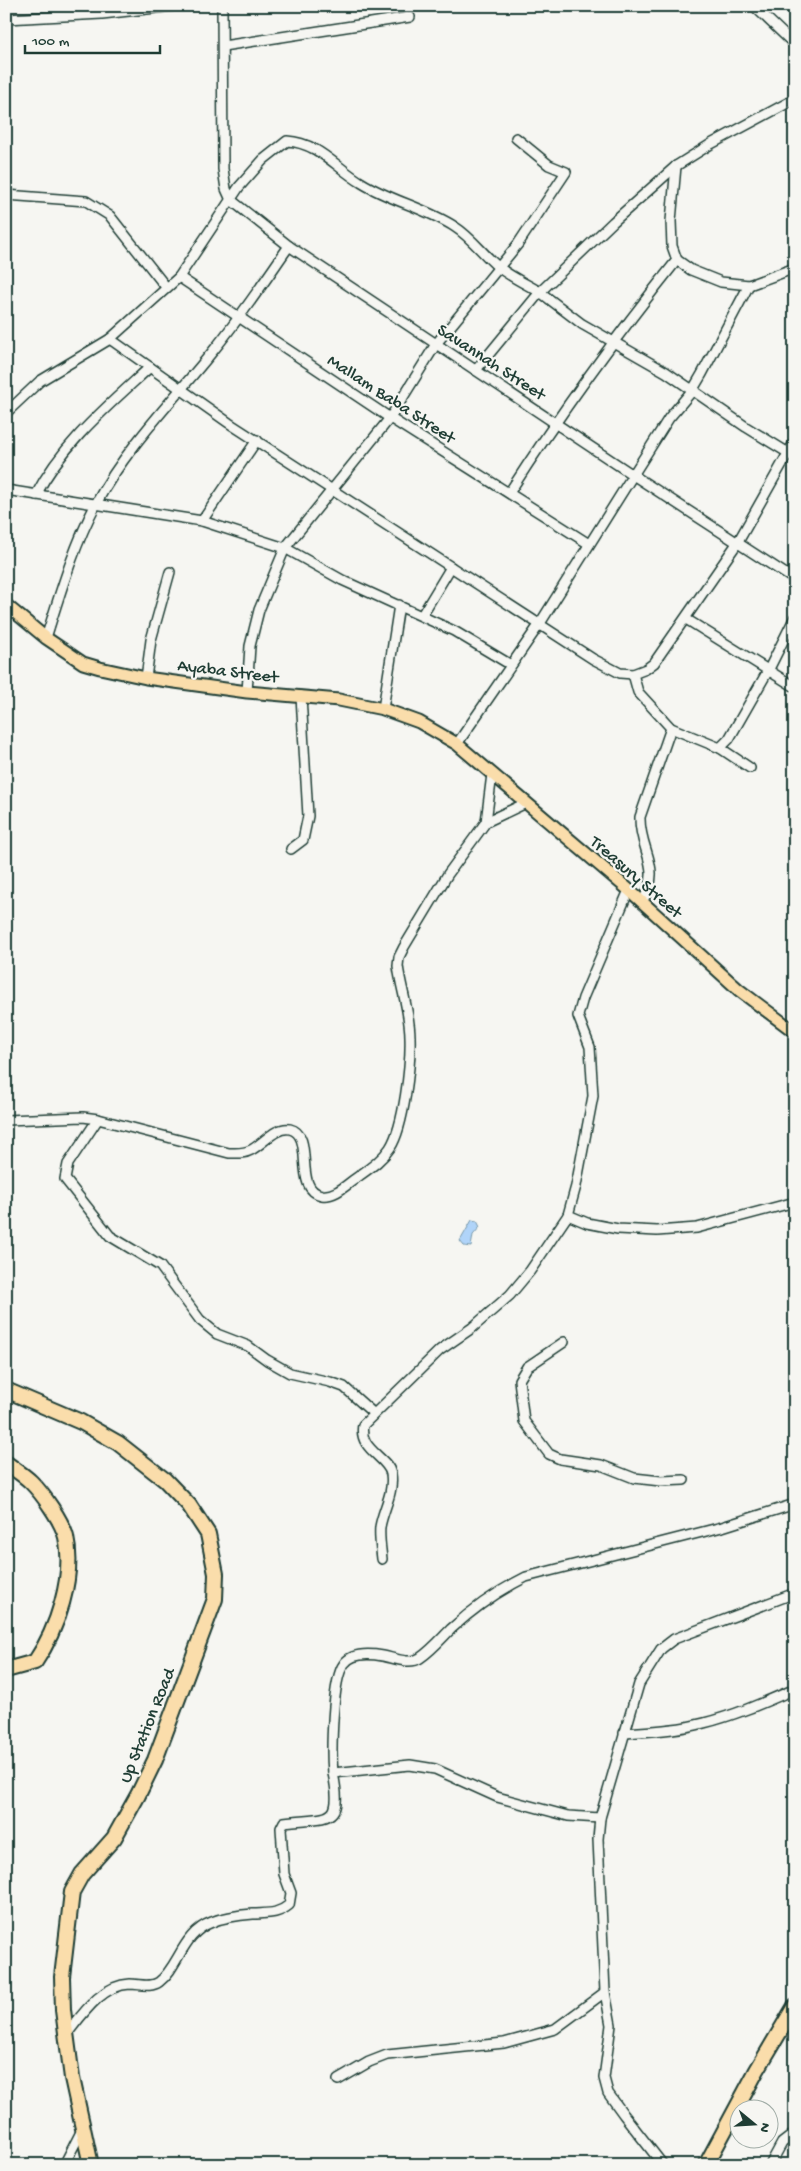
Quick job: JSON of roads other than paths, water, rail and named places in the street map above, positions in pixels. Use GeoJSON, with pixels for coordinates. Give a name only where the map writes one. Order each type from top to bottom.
{"type":"FeatureCollection","features":[{"type":"Feature","properties":{"kind":"highway","name":"Up Station Road"},"geometry":{"type":"LineString","coordinates":[[6,1390],[81,1422],[118,1443],[165,1480],[189,1506],[208,1534],[216,1574],[215,1599],[155,1760],[114,1838],[82,1874],[72,1892],[62,1977],[63,2010],[72,2078],[91,2165]]}},
{"type":"Feature","properties":{"kind":"highway"},"geometry":{"type":"LineString","coordinates":[[6,1463],[31,1482],[52,1509],[66,1536],[68,1556],[61,1609],[47,1644],[35,1662],[6,1670]]}},
{"type":"Feature","properties":{"kind":"highway"},"geometry":{"type":"LineString","coordinates":[[706,2165],[756,2070],[795,2006]]}},
{"type":"Feature","properties":{"kind":"main road","name":"Ayaba Street"},"geometry":{"type":"LineString","coordinates":[[6,605],[46,638],[83,662],[146,678],[247,692],[339,700],[383,709],[419,722],[457,744]]}},
{"type":"Feature","properties":{"kind":"main road","name":"Treasury Street"},"geometry":{"type":"LineString","coordinates":[[457,744],[629,890],[739,990],[795,1032]]}},
{"type":"Feature","properties":{"kind":"street"},"geometry":{"type":"LineString","coordinates":[[6,19],[102,14],[174,6]]}},
{"type":"Feature","properties":{"kind":"street"},"geometry":{"type":"LineString","coordinates":[[222,6],[223,169],[226,189],[231,200]]}},
{"type":"Feature","properties":{"kind":"street"},"geometry":{"type":"LineString","coordinates":[[754,6],[795,45]]}},
{"type":"Feature","properties":{"kind":"street"},"geometry":{"type":"LineString","coordinates":[[223,46],[410,16]]}},
{"type":"Feature","properties":{"kind":"street"},"geometry":{"type":"LineString","coordinates":[[476,370],[540,292],[676,166],[718,140],[795,99]]}},
{"type":"Feature","properties":{"kind":"street"},"geometry":{"type":"LineString","coordinates":[[247,692],[250,646],[259,610],[285,548],[390,418],[436,344],[518,244],[566,172],[548,165],[516,138]]}},
{"type":"Feature","properties":{"kind":"street"},"geometry":{"type":"LineString","coordinates":[[6,413],[40,381],[110,339],[179,277],[239,187],[263,160],[287,141],[300,142],[312,146],[360,182],[384,195],[444,220],[458,228],[498,267],[540,292],[582,324],[666,372],[791,455]]}},
{"type":"Feature","properties":{"kind":"street"},"geometry":{"type":"LineString","coordinates":[[676,166],[671,221],[672,246],[677,260],[691,270],[721,282],[749,285],[795,268]]}},
{"type":"Feature","properties":{"kind":"street"},"geometry":{"type":"LineString","coordinates":[[6,195],[86,201],[100,209],[110,216],[166,287]]}},
{"type":"Feature","properties":{"kind":"street","name":"Savannah Street"},"geometry":{"type":"LineString","coordinates":[[231,200],[289,246],[555,421],[633,475],[795,580]]}},
{"type":"Feature","properties":{"kind":"street"},"geometry":{"type":"LineString","coordinates":[[46,638],[74,556],[96,503],[118,470],[240,317],[289,246]]}},
{"type":"Feature","properties":{"kind":"street"},"geometry":{"type":"LineString","coordinates":[[509,493],[555,421],[613,341],[677,260]]}},
{"type":"Feature","properties":{"kind":"street","name":"Mallam Baba Street"},"geometry":{"type":"LineString","coordinates":[[179,277],[390,418],[589,544]]}},
{"type":"Feature","properties":{"kind":"street"},"geometry":{"type":"LineString","coordinates":[[457,744],[539,624],[670,418],[692,391],[738,310],[749,285]]}},
{"type":"Feature","properties":{"kind":"street"},"geometry":{"type":"LineString","coordinates":[[110,339],[257,440],[592,659],[620,672],[633,674],[646,669],[654,663],[686,619],[738,542],[791,455],[795,441]]}},
{"type":"Feature","properties":{"kind":"street"},"geometry":{"type":"LineString","coordinates":[[36,495],[55,462],[92,422],[150,367]]}},
{"type":"Feature","properties":{"kind":"street"},"geometry":{"type":"LineString","coordinates":[[202,521],[257,440]]}},
{"type":"Feature","properties":{"kind":"street"},"geometry":{"type":"LineString","coordinates":[[6,490],[202,521],[285,548],[342,580],[454,631],[511,665]]}},
{"type":"Feature","properties":{"kind":"street"},"geometry":{"type":"LineString","coordinates":[[422,615],[451,567]]}},
{"type":"Feature","properties":{"kind":"street"},"geometry":{"type":"LineString","coordinates":[[146,678],[151,640],[170,572]]}},
{"type":"Feature","properties":{"kind":"street"},"geometry":{"type":"LineString","coordinates":[[383,709],[399,605]]}},
{"type":"Feature","properties":{"kind":"street"},"geometry":{"type":"LineString","coordinates":[[720,748],[729,739],[769,669],[795,617]]}},
{"type":"Feature","properties":{"kind":"street"},"geometry":{"type":"LineString","coordinates":[[686,619],[769,669],[795,687]]}},
{"type":"Feature","properties":{"kind":"street"},"geometry":{"type":"LineString","coordinates":[[633,674],[638,692],[671,728],[720,748],[750,768]]}},
{"type":"Feature","properties":{"kind":"street"},"geometry":{"type":"LineString","coordinates":[[292,849],[303,840],[308,816],[301,696]]}},
{"type":"Feature","properties":{"kind":"street"},"geometry":{"type":"LineString","coordinates":[[642,902],[651,883],[651,871],[650,857],[640,830],[640,817],[671,728]]}},
{"type":"Feature","properties":{"kind":"street"},"geometry":{"type":"LineString","coordinates":[[486,822],[492,774]]}},
{"type":"Feature","properties":{"kind":"street"},"geometry":{"type":"LineString","coordinates":[[6,1120],[83,1117],[98,1119],[241,1154],[251,1150],[279,1130],[289,1129],[297,1132],[301,1139],[307,1183],[314,1192],[324,1195],[335,1193],[378,1162],[390,1148],[403,1115],[410,1037],[399,974],[399,957],[448,874],[486,822],[526,803]]}},
{"type":"Feature","properties":{"kind":"street"},"geometry":{"type":"LineString","coordinates":[[382,1559],[380,1527],[388,1504],[391,1475],[386,1465],[368,1447],[362,1429],[365,1421],[440,1350],[472,1328],[510,1295],[530,1271],[568,1215],[576,1186],[593,1096],[590,1047],[578,1016],[583,998],[629,890]]}},
{"type":"Feature","properties":{"kind":"street"},"geometry":{"type":"LineString","coordinates":[[98,1119],[68,1164],[65,1179],[102,1228],[116,1241],[160,1266],[200,1320],[217,1334],[248,1346],[267,1360],[290,1373],[344,1387],[373,1413]]}},
{"type":"Feature","properties":{"kind":"street"},"geometry":{"type":"LineString","coordinates":[[568,1215],[587,1223],[618,1230],[697,1228],[795,1202]]}},
{"type":"Feature","properties":{"kind":"street"},"geometry":{"type":"LineString","coordinates":[[564,1342],[527,1366],[519,1380],[524,1421],[549,1454],[560,1459],[601,1465],[634,1478],[661,1481],[684,1480]]}},
{"type":"Feature","properties":{"kind":"street"},"geometry":{"type":"LineString","coordinates":[[66,2035],[84,2011],[98,1997],[127,1984],[154,1986],[161,1981],[187,1942],[200,1929],[211,1922],[253,1914],[272,1914],[282,1911],[289,1905],[291,1893],[284,1874],[281,1828],[284,1822],[323,1818],[332,1814],[336,1807],[338,1797],[332,1758],[339,1675],[344,1663],[355,1655],[381,1656],[405,1661],[418,1660],[501,1589],[526,1577],[722,1527],[795,1504]]}},
{"type":"Feature","properties":{"kind":"street"},"geometry":{"type":"LineString","coordinates":[[663,2165],[608,2092],[604,2078],[611,2025],[605,1992],[598,1839],[600,1818],[639,1684],[661,1649],[674,1639],[795,1593]]}},
{"type":"Feature","properties":{"kind":"street"},"geometry":{"type":"LineString","coordinates":[[624,1733],[674,1729],[703,1724],[732,1715],[795,1690]]}},
{"type":"Feature","properties":{"kind":"street"},"geometry":{"type":"LineString","coordinates":[[333,1773],[410,1766],[435,1769],[497,1797],[568,1816],[600,1818]]}},
{"type":"Feature","properties":{"kind":"street"},"geometry":{"type":"LineString","coordinates":[[338,2080],[369,2062],[387,2055],[504,2043],[555,2029],[605,1992]]}},
{"type":"Feature","properties":{"kind":"street"},"geometry":{"type":"LineString","coordinates":[[64,2165],[83,2128]]}},
{"type":"Feature","properties":{"kind":"street"},"geometry":{"type":"LineString","coordinates":[[770,2165],[782,2143],[795,2133]]}},
{"type":"Feature","properties":{"kind":"water"},"geometry":{"type":"Polygon","coordinates":[[[472,1220],[477,1221],[480,1227],[473,1235],[471,1247],[464,1246],[460,1241],[472,1220]]]}}]}
